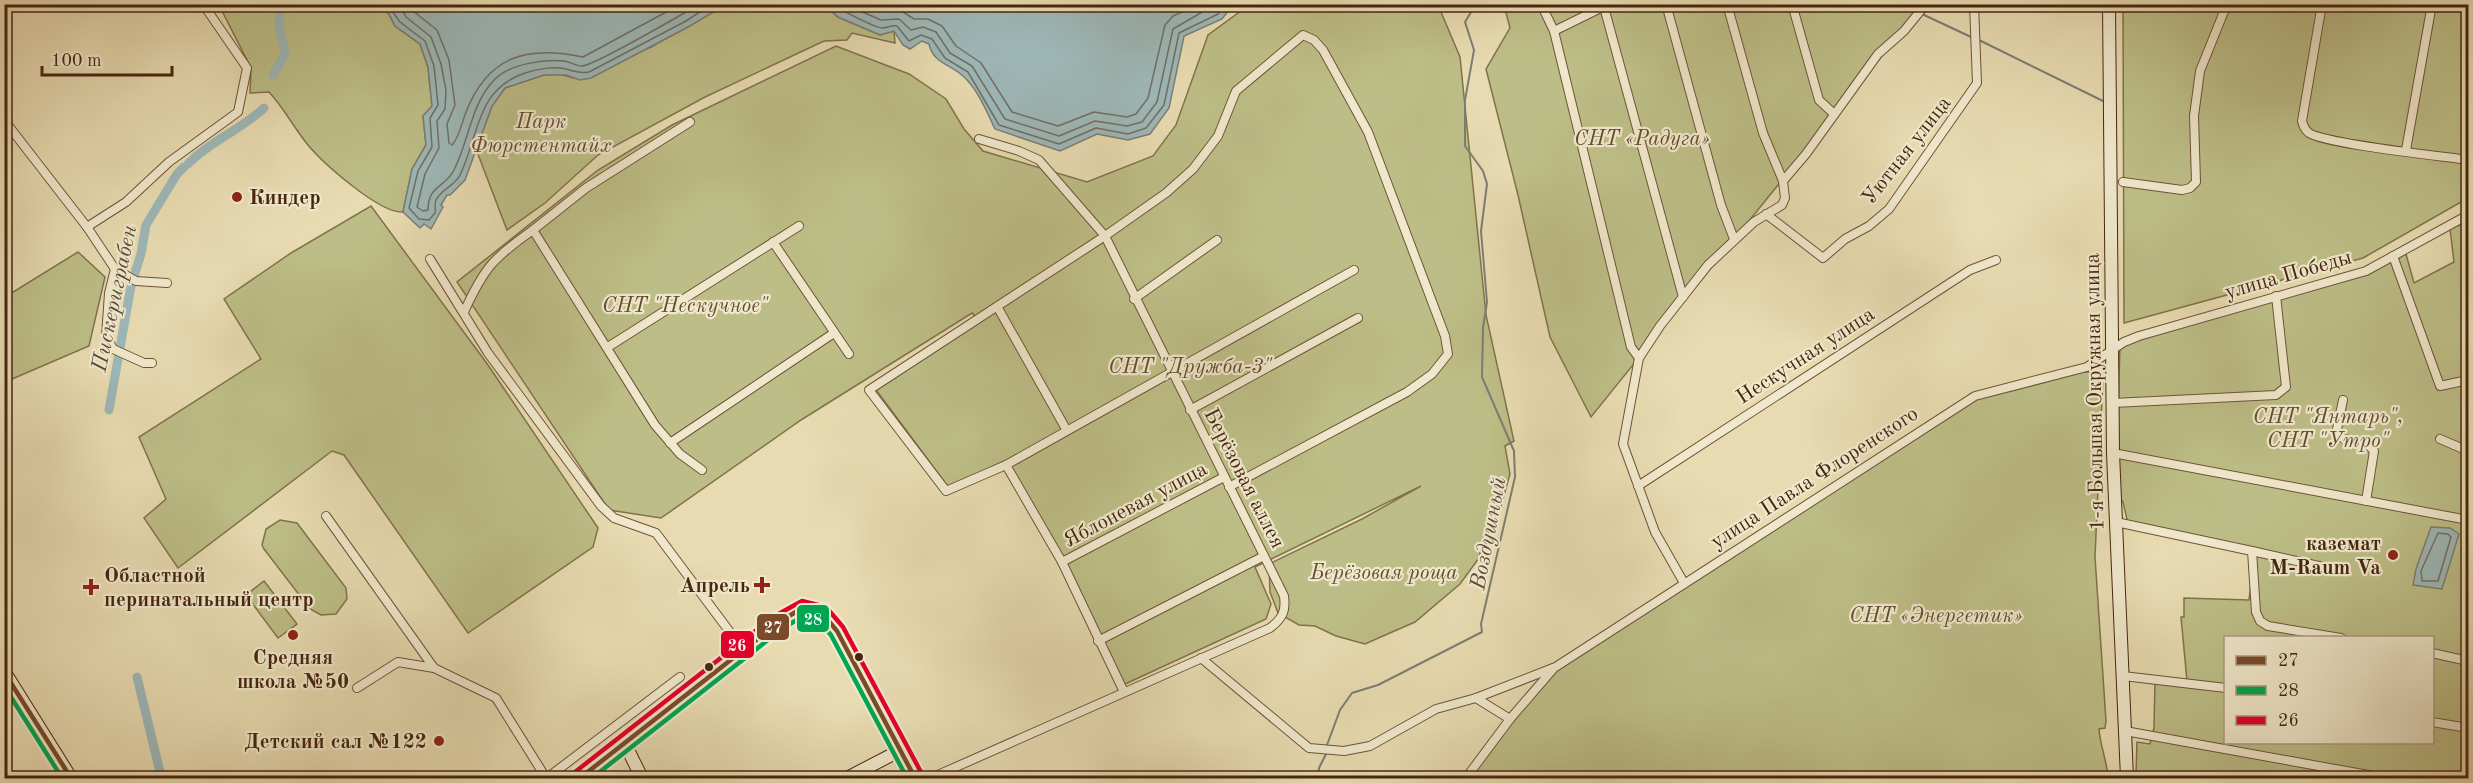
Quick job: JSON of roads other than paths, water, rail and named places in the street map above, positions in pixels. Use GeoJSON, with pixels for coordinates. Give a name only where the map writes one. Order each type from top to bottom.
{"type":"FeatureCollection","features":[{"type":"Feature","properties":{"kind":"street"},"geometry":{"type":"LineString","coordinates":[[87,227],[126,202],[169,162],[238,112],[247,68],[202,4]]}},
{"type":"Feature","properties":{"kind":"street"},"geometry":{"type":"LineString","coordinates":[[1541,4],[1554,31],[1631,347],[1640,358]]}},
{"type":"Feature","properties":{"kind":"street"},"geometry":{"type":"LineString","coordinates":[[1666,4],[1721,205],[1734,239]]}},
{"type":"Feature","properties":{"kind":"street"},"geometry":{"type":"LineString","coordinates":[[1684,583],[1655,532],[1623,444],[1640,358],[1708,265],[1734,239],[1766,214],[1782,205],[1785,198],[1783,181],[1763,134],[1727,4]]}},
{"type":"Feature","properties":{"kind":"street"},"geometry":{"type":"LineString","coordinates":[[1792,4],[1819,100],[1833,113]]}},
{"type":"Feature","properties":{"kind":"street","name":"Уютная улица"},"geometry":{"type":"LineString","coordinates":[[1766,214],[1823,258],[1845,239],[1869,226],[1902,192],[1977,83],[1974,4]]}},
{"type":"Feature","properties":{"kind":"street","name":"1-я Большая Окружная улица"},"geometry":{"type":"LineString","coordinates":[[2109,4],[2113,453],[2127,778]]}},
{"type":"Feature","properties":{"kind":"street"},"geometry":{"type":"LineString","coordinates":[[2322,4],[2302,121],[2304,128],[2309,133],[2339,141],[2469,160]]}},
{"type":"Feature","properties":{"kind":"street"},"geometry":{"type":"LineString","coordinates":[[2406,150],[2432,4]]}},
{"type":"Feature","properties":{"kind":"street"},"geometry":{"type":"LineString","coordinates":[[2123,182],[2182,190],[2190,188],[2196,182],[2194,116],[2200,71],[2226,5]]}},
{"type":"Feature","properties":{"kind":"street"},"geometry":{"type":"LineString","coordinates":[[1554,31],[1607,6],[1683,297]]}},
{"type":"Feature","properties":{"kind":"street"},"geometry":{"type":"LineString","coordinates":[[1783,181],[1806,154],[1833,113],[1878,54],[1916,17],[1924,6]]}},
{"type":"Feature","properties":{"kind":"street"},"geometry":{"type":"LineString","coordinates":[[1229,487],[1407,392],[1432,374],[1448,354],[1445,336],[1368,132],[1323,50],[1314,40],[1303,35],[1243,83],[1232,99],[1218,136],[1193,169],[1166,193],[998,308],[869,390],[946,491],[1006,465],[1170,370],[1354,270]]}},
{"type":"Feature","properties":{"kind":"street"},"geometry":{"type":"LineString","coordinates":[[4,120],[87,227],[115,269],[132,279],[167,283]]}},
{"type":"Feature","properties":{"kind":"street"},"geometry":{"type":"LineString","coordinates":[[464,312],[479,277],[502,251],[533,231],[586,188],[690,122]]}},
{"type":"Feature","properties":{"kind":"street","name":"Берёзовая аллея"},"geometry":{"type":"LineString","coordinates":[[980,139],[1020,151],[1039,160],[1105,236],[1134,299],[1284,596],[1286,609],[1280,621],[1270,628],[1201,658]]}},
{"type":"Feature","properties":{"kind":"street","name":"улица Победы"},"geometry":{"type":"LineString","coordinates":[[2111,353],[2124,342],[2139,336],[2366,271],[2469,215]]}},
{"type":"Feature","properties":{"kind":"street"},"geometry":{"type":"LineString","coordinates":[[608,347],[799,226]]}},
{"type":"Feature","properties":{"kind":"street"},"geometry":{"type":"LineString","coordinates":[[533,231],[655,425],[680,454],[702,470]]}},
{"type":"Feature","properties":{"kind":"street"},"geometry":{"type":"LineString","coordinates":[[1134,299],[1217,240]]}},
{"type":"Feature","properties":{"kind":"street"},"geometry":{"type":"LineString","coordinates":[[773,242],[849,354]]}},
{"type":"Feature","properties":{"kind":"street"},"geometry":{"type":"LineString","coordinates":[[2393,256],[2440,386],[2469,380]]}},
{"type":"Feature","properties":{"kind":"street"},"geometry":{"type":"LineString","coordinates":[[430,259],[495,362],[601,506],[614,518],[656,533],[744,651]]}},
{"type":"Feature","properties":{"kind":"street","name":"Нескучная улица"},"geometry":{"type":"LineString","coordinates":[[1638,486],[1970,270],[1996,260]]}},
{"type":"Feature","properties":{"kind":"street"},"geometry":{"type":"LineString","coordinates":[[115,269],[109,293],[106,336],[113,349],[144,363],[152,363]]}},
{"type":"Feature","properties":{"kind":"street"},"geometry":{"type":"LineString","coordinates":[[2113,403],[2276,396],[2282,393],[2286,387],[2276,296]]}},
{"type":"Feature","properties":{"kind":"street"},"geometry":{"type":"LineString","coordinates":[[998,308],[1066,429]]}},
{"type":"Feature","properties":{"kind":"street"},"geometry":{"type":"LineString","coordinates":[[1190,410],[1358,318]]}},
{"type":"Feature","properties":{"kind":"street"},"geometry":{"type":"LineString","coordinates":[[670,443],[834,333]]}},
{"type":"Feature","properties":{"kind":"street","name":"улица Павла Флоренского"},"geometry":{"type":"LineString","coordinates":[[1201,658],[1309,748],[1344,751],[1370,746],[1436,709],[1476,698],[1554,668],[1976,396],[2087,367],[2111,353]]}},
{"type":"Feature","properties":{"kind":"street"},"geometry":{"type":"LineString","coordinates":[[2343,400],[2338,437],[2370,445],[2374,451],[2366,501]]}},
{"type":"Feature","properties":{"kind":"street"},"geometry":{"type":"LineString","coordinates":[[2440,439],[2469,451]]}},
{"type":"Feature","properties":{"kind":"street"},"geometry":{"type":"LineString","coordinates":[[2113,453],[2469,520]]}},
{"type":"Feature","properties":{"kind":"street"},"geometry":{"type":"LineString","coordinates":[[1006,465],[1062,562]]}},
{"type":"Feature","properties":{"kind":"street","name":"Яблоневая улица"},"geometry":{"type":"LineString","coordinates":[[1124,692],[1062,562],[1224,477]]}},
{"type":"Feature","properties":{"kind":"street"},"geometry":{"type":"LineString","coordinates":[[326,516],[434,668]]}},
{"type":"Feature","properties":{"kind":"street"},"geometry":{"type":"LineString","coordinates":[[2116,522],[2332,569]]}},
{"type":"Feature","properties":{"kind":"street"},"geometry":{"type":"LineString","coordinates":[[2253,551],[2256,612],[2260,621],[2268,626],[2329,636]]}},
{"type":"Feature","properties":{"kind":"street"},"geometry":{"type":"LineString","coordinates":[[1098,641],[1264,556]]}},
{"type":"Feature","properties":{"kind":"street"},"geometry":{"type":"LineString","coordinates":[[580,778],[802,608],[822,613],[837,631],[915,778]]}},
{"type":"Feature","properties":{"kind":"street"},"geometry":{"type":"LineString","coordinates":[[2434,653],[2469,661]]}},
{"type":"Feature","properties":{"kind":"street"},"geometry":{"type":"LineString","coordinates":[[931,778],[1201,658]]}},
{"type":"Feature","properties":{"kind":"street"},"geometry":{"type":"LineString","coordinates":[[357,688],[398,662],[434,668],[496,698],[547,778],[680,677]]}},
{"type":"Feature","properties":{"kind":"street","name":"улица Павла Флоренского"},"geometry":{"type":"LineString","coordinates":[[1466,778],[1510,719],[1554,668]]}},
{"type":"Feature","properties":{"kind":"street"},"geometry":{"type":"LineString","coordinates":[[4,671],[71,778]]}},
{"type":"Feature","properties":{"kind":"street"},"geometry":{"type":"LineString","coordinates":[[2123,676],[2224,688]]}},
{"type":"Feature","properties":{"kind":"street"},"geometry":{"type":"LineString","coordinates":[[1476,698],[1510,719]]}},
{"type":"Feature","properties":{"kind":"street"},"geometry":{"type":"LineString","coordinates":[[2434,722],[2469,728]]}},
{"type":"Feature","properties":{"kind":"street"},"geometry":{"type":"LineString","coordinates":[[2125,731],[2385,778]]}},
{"type":"Feature","properties":{"kind":"street"},"geometry":{"type":"LineString","coordinates":[[625,744],[642,778]]}},
{"type":"Feature","properties":{"kind":"street"},"geometry":{"type":"LineString","coordinates":[[847,778],[901,750]]}},
{"type":"Feature","properties":{"kind":"water"},"geometry":{"type":"Polygon","coordinates":[[[378,5],[725,5],[591,78],[580,80],[566,75],[544,75],[505,88],[492,106],[465,180],[450,195],[447,195],[431,229],[424,224],[420,228],[403,212],[412,169],[426,145],[423,116],[432,106],[428,67],[420,44],[395,26],[389,14],[378,5]]]}},
{"type":"Feature","properties":{"kind":"water"},"geometry":{"type":"Polygon","coordinates":[[[825,5],[1233,5],[1222,19],[1184,36],[1169,108],[1150,134],[1128,140],[1097,134],[1060,151],[995,129],[973,87],[958,72],[938,59],[929,44],[922,41],[910,49],[903,45],[894,31],[880,35],[838,17],[825,5]]]}},
{"type":"Feature","properties":{"kind":"water"},"geometry":{"type":"Polygon","coordinates":[[[2431,527],[2450,528],[2459,534],[2442,589],[2413,585],[2416,569],[2431,527]]]}},
{"type":"Feature","properties":{"kind":"waterway","name":"Пискериграбен"},"geometry":{"type":"LineString","coordinates":[[273,75],[285,54],[279,26],[280,4]]}},
{"type":"Feature","properties":{"kind":"waterway","name":"Воздушный"},"geometry":{"type":"LineString","coordinates":[[1327,745],[1340,710],[1352,693],[1378,685],[1482,632],[1481,624],[1515,477],[1514,451],[1482,377],[1483,328],[1487,302],[1481,231],[1487,184],[1483,171],[1465,146],[1465,100],[1474,50],[1465,22],[1476,4]]}},
{"type":"Feature","properties":{"kind":"waterway"},"geometry":{"type":"LineString","coordinates":[[1902,4],[1917,12]]}},
{"type":"Feature","properties":{"kind":"waterway"},"geometry":{"type":"LineString","coordinates":[[1922,14],[1971,37]]}},
{"type":"Feature","properties":{"kind":"waterway"},"geometry":{"type":"LineString","coordinates":[[1977,39],[2103,101]]}},
{"type":"Feature","properties":{"kind":"waterway","name":"Пискериграбен"},"geometry":{"type":"LineString","coordinates":[[188,164],[264,108]]}},
{"type":"Feature","properties":{"kind":"waterway","name":"Пискериграбен"},"geometry":{"type":"LineString","coordinates":[[109,410],[131,286],[141,254],[146,225],[177,174],[184,167]]}},
{"type":"Feature","properties":{"kind":"waterway","name":"Пискериграбен"},"geometry":{"type":"LineString","coordinates":[[137,677],[160,772]]}},
{"type":"Feature","properties":{"kind":"waterway","name":"Воздушный"},"geometry":{"type":"LineString","coordinates":[[1318,778],[1319,768],[1326,754]]}},
{"type":"Feature","properties":{"kind":"place","name":"Киндер"},"geometry":{"type":"Point","coordinates":[237,197]}},
{"type":"Feature","properties":{"kind":"place","name":"каземат M-Raum Va"},"geometry":{"type":"Point","coordinates":[2393,555]}},
{"type":"Feature","properties":{"kind":"place","name":"Апрель"},"geometry":{"type":"Point","coordinates":[762,585]}},
{"type":"Feature","properties":{"kind":"place","name":"Областной перинатальный центр"},"geometry":{"type":"Point","coordinates":[91,587]}},
{"type":"Feature","properties":{"kind":"place","name":"Средняя школа №50"},"geometry":{"type":"Point","coordinates":[293,635]}},
{"type":"Feature","properties":{"kind":"place","name":"Детский сал №122"},"geometry":{"type":"Point","coordinates":[439,741]}},
{"type":"Feature","properties":{"kind":"park label","name":"Парк Фюрстентайх"},"geometry":{"type":"Point","coordinates":[541,133]}},
{"type":"Feature","properties":{"kind":"park label","name":"СНТ «Радуга»"},"geometry":{"type":"Point","coordinates":[1642,138]}},
{"type":"Feature","properties":{"kind":"park label","name":"СНТ \"Нескучное\""},"geometry":{"type":"Point","coordinates":[685,305]}},
{"type":"Feature","properties":{"kind":"park label","name":"СНТ \"Дружба-3\""},"geometry":{"type":"Point","coordinates":[1190,366]}},
{"type":"Feature","properties":{"kind":"park label","name":"СНТ \"Янтарь\", СНТ \"Утро\""},"geometry":{"type":"Point","coordinates":[2328,428]}},
{"type":"Feature","properties":{"kind":"park label","name":"Берёзовая роща"},"geometry":{"type":"Point","coordinates":[1384,572]}},
{"type":"Feature","properties":{"kind":"park label","name":"СНТ «Энергетик»"},"geometry":{"type":"Point","coordinates":[1936,615]}}]}
